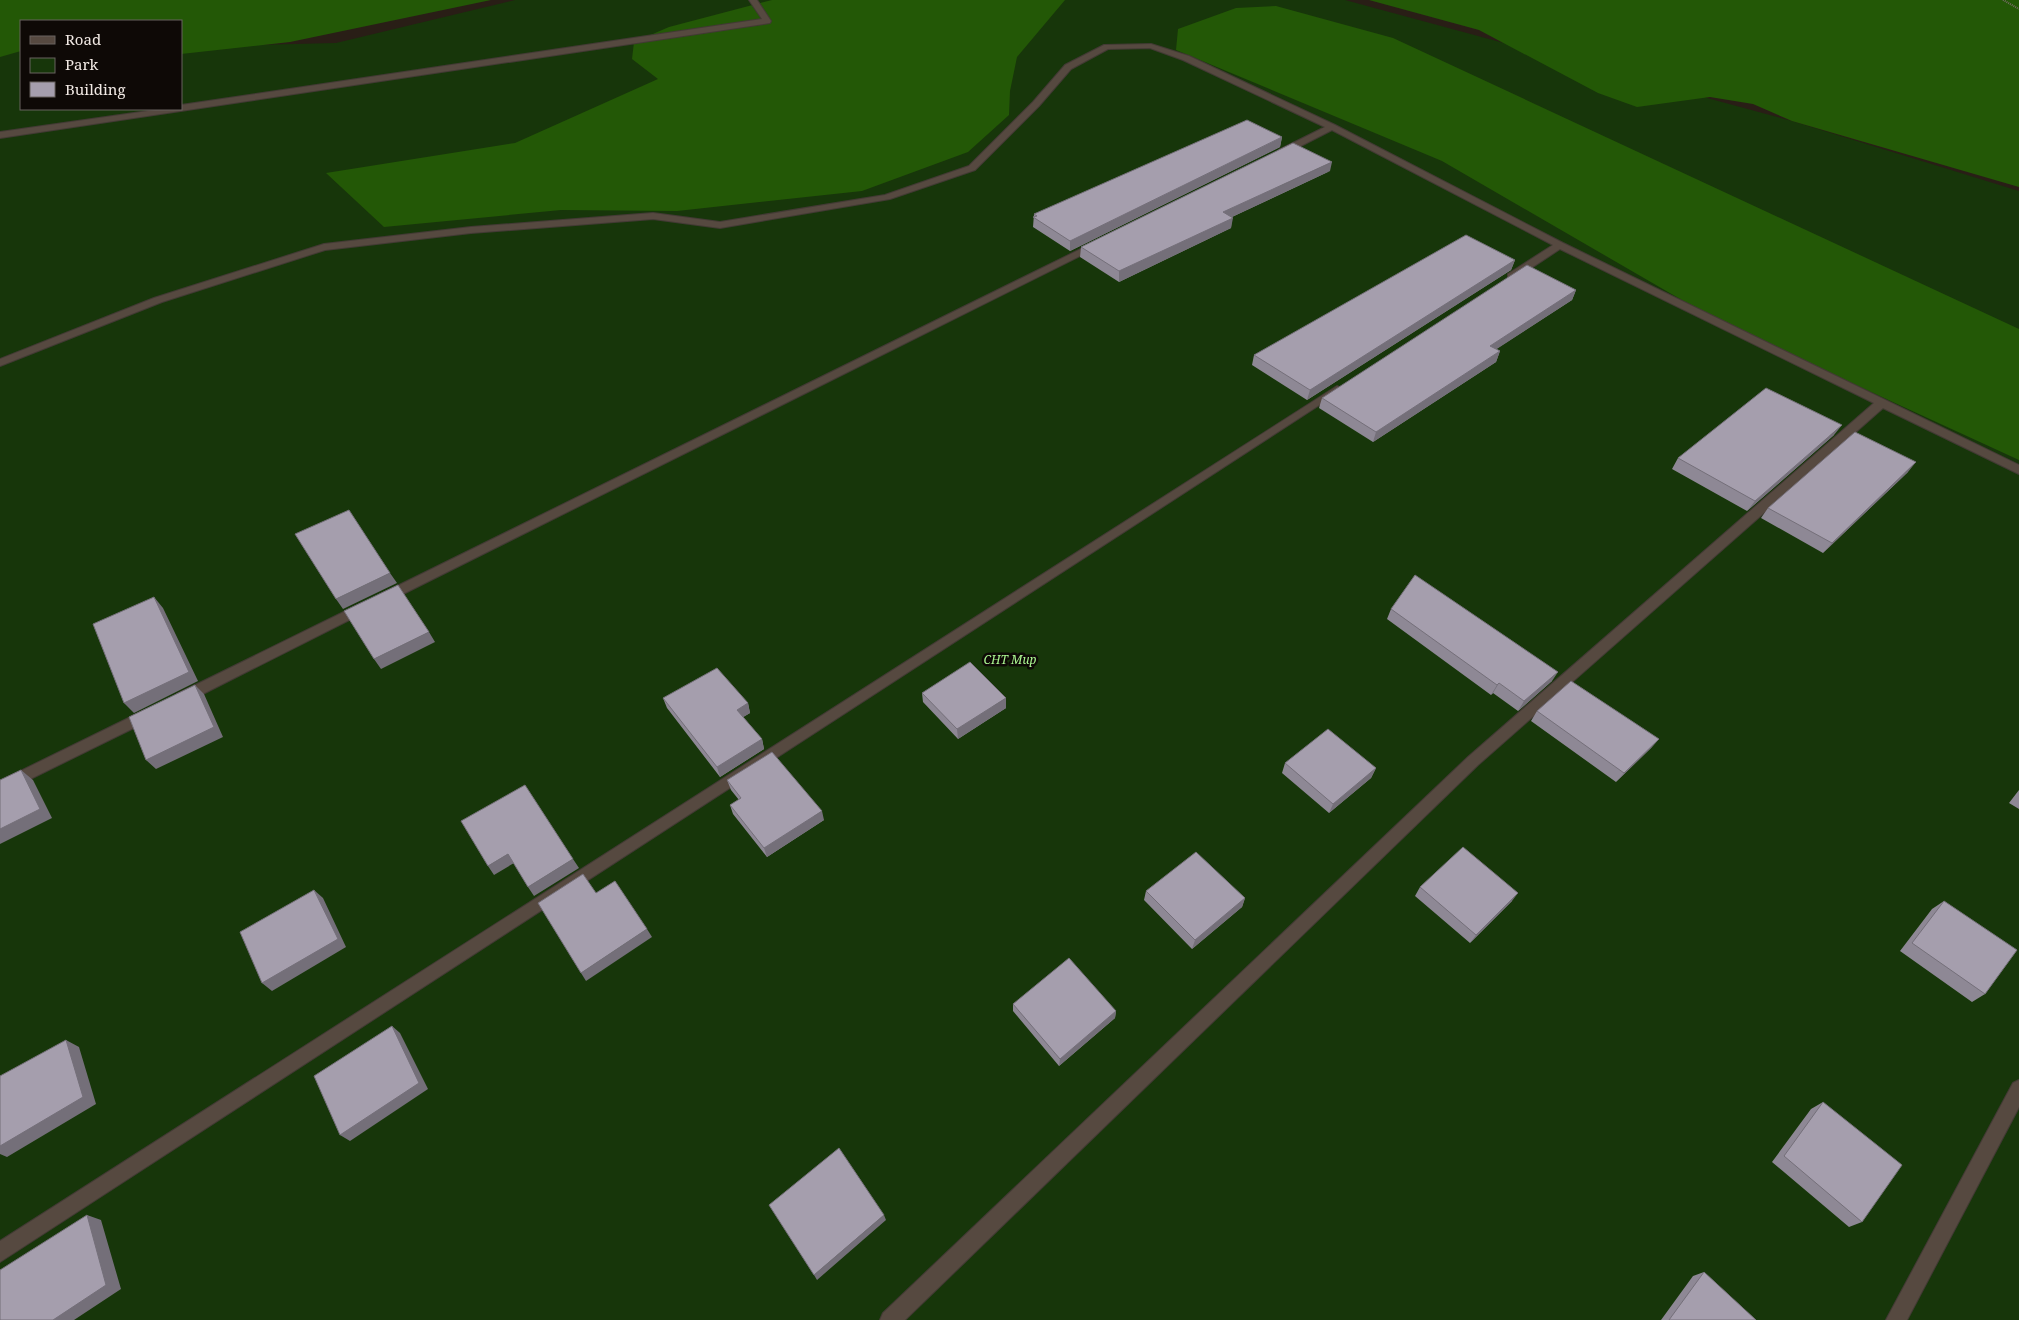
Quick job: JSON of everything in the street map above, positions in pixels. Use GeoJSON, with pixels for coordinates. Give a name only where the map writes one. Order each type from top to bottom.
{"type":"FeatureCollection","features":[{"type":"Feature","properties":{"kind":"street"},"geometry":{"type":"LineString","coordinates":[[182,108],[767,21],[753,0]]}},
{"type":"Feature","properties":{"kind":"street"},"geometry":{"type":"LineString","coordinates":[[0,363],[158,300],[324,247],[471,230],[653,216],[720,225],[887,196],[972,168],[1036,104],[1068,67],[1107,47],[1151,46],[1186,58],[1332,127],[1560,245],[2019,470]]}},
{"type":"Feature","properties":{"kind":"street"},"geometry":{"type":"LineString","coordinates":[[0,135],[170,110]]}},
{"type":"Feature","properties":{"kind":"street"},"geometry":{"type":"LineString","coordinates":[[1270,158],[1332,127]]}},
{"type":"Feature","properties":{"kind":"street"},"geometry":{"type":"LineString","coordinates":[[0,788],[1108,238]]}},
{"type":"Feature","properties":{"kind":"street"},"geometry":{"type":"LineString","coordinates":[[1501,283],[1560,245]]}},
{"type":"Feature","properties":{"kind":"street"},"geometry":{"type":"LineString","coordinates":[[0,1252],[1350,380]]}},
{"type":"Feature","properties":{"kind":"street"},"geometry":{"type":"LineString","coordinates":[[890,1320],[1473,761],[1881,403]]}},
{"type":"Feature","properties":{"kind":"street"},"geometry":{"type":"LineString","coordinates":[[1896,1320],[2019,1089]]}},
{"type":"Feature","properties":{"kind":"path"},"geometry":{"type":"LineString","coordinates":[[2003,0],[2019,10]]}},
{"type":"Feature","properties":{"kind":"green space"},"geometry":{"type":"Polygon","coordinates":[[[0,0],[491,0],[290,42],[182,54],[182,20],[20,20],[20,51],[0,57],[0,0]]]}},
{"type":"Feature","properties":{"kind":"green space","name":"СНТ Мир"},"geometry":{"type":"Polygon","coordinates":[[[515,0],[1345,0],[1792,121],[2019,191],[2019,1320],[0,1320],[0,50],[20,50],[20,110],[182,110],[182,47],[336,43],[515,0]]]}},
{"type":"Feature","properties":{"kind":"green space"},"geometry":{"type":"Polygon","coordinates":[[[772,0],[1065,0],[1017,57],[1010,91],[1009,115],[968,152],[862,191],[677,211],[561,210],[384,227],[326,173],[515,143],[658,79],[632,59],[634,42],[669,27],[772,0]]]}},
{"type":"Feature","properties":{"kind":"green space"},"geometry":{"type":"Polygon","coordinates":[[[1369,0],[2019,0],[2019,187],[1792,121],[1753,104],[1710,97],[1637,107],[1598,93],[1479,30],[1369,0]]]}},
{"type":"Feature","properties":{"kind":"green space"},"geometry":{"type":"Polygon","coordinates":[[[1276,6],[1393,38],[2019,329],[2019,460],[1725,325],[1442,161],[1176,50],[1178,29],[1236,8],[1276,6]]]}},
{"type":"Feature","properties":{"kind":"building"},"geometry":{"type":"Polygon","coordinates":[[[1247,120],[1282,137],[1070,241],[1033,217],[1037,216],[1034,214],[1247,120]]]}},
{"type":"Feature","properties":{"kind":"building"},"geometry":{"type":"Polygon","coordinates":[[[1293,143],[1332,162],[1223,212],[1233,218],[1119,271],[1081,247],[1293,143]]]}},
{"type":"Feature","properties":{"kind":"building"},"geometry":{"type":"Polygon","coordinates":[[[1466,235],[1515,260],[1310,390],[1254,355],[1466,235]]]}},
{"type":"Feature","properties":{"kind":"building"},"geometry":{"type":"Polygon","coordinates":[[[1527,265],[1576,290],[1490,346],[1500,351],[1376,432],[1322,398],[1527,265]]]}},
{"type":"Feature","properties":{"kind":"building"},"geometry":{"type":"Polygon","coordinates":[[[1766,388],[1842,425],[1755,501],[1678,458],[1766,388]]]}},
{"type":"Feature","properties":{"kind":"building"},"geometry":{"type":"Polygon","coordinates":[[[1855,432],[1916,462],[1832,543],[1768,508],[1855,432]]]}},
{"type":"Feature","properties":{"kind":"building"},"geometry":{"type":"Polygon","coordinates":[[[349,510],[390,573],[336,599],[295,534],[349,510]]]}},
{"type":"Feature","properties":{"kind":"building"},"geometry":{"type":"Polygon","coordinates":[[[1415,575],[1558,672],[1524,701],[1499,683],[1497,685],[1391,609],[1415,575]]]}},
{"type":"Feature","properties":{"kind":"building"},"geometry":{"type":"Polygon","coordinates":[[[398,585],[429,632],[374,659],[344,611],[398,585]]]}},
{"type":"Feature","properties":{"kind":"building"},"geometry":{"type":"Polygon","coordinates":[[[154,597],[189,672],[124,703],[93,624],[154,597]]]}},
{"type":"Feature","properties":{"kind":"building"},"geometry":{"type":"Polygon","coordinates":[[[970,662],[1006,698],[957,729],[922,693],[970,662]]]}},
{"type":"Feature","properties":{"kind":"building"},"geometry":{"type":"Polygon","coordinates":[[[717,668],[748,703],[737,710],[762,739],[717,767],[663,698],[717,668]]]}},
{"type":"Feature","properties":{"kind":"building"},"geometry":{"type":"Polygon","coordinates":[[[1571,681],[1659,739],[1624,773],[1537,711],[1571,681]]]}},
{"type":"Feature","properties":{"kind":"building"},"geometry":{"type":"Polygon","coordinates":[[[195,685],[214,727],[146,760],[129,717],[195,685]]]}},
{"type":"Feature","properties":{"kind":"building"},"geometry":{"type":"Polygon","coordinates":[[[1328,729],[1376,768],[1333,804],[1285,763],[1328,729]]]}},
{"type":"Feature","properties":{"kind":"building"},"geometry":{"type":"Polygon","coordinates":[[[772,752],[822,811],[764,848],[730,805],[741,798],[727,780],[772,752]]]}},
{"type":"Feature","properties":{"kind":"building"},"geometry":{"type":"Polygon","coordinates":[[[21,770],[40,809],[0,829],[0,780],[21,770]]]}},
{"type":"Feature","properties":{"kind":"building"},"geometry":{"type":"Polygon","coordinates":[[[525,785],[573,859],[528,887],[508,854],[488,866],[461,821],[525,785]]]}},
{"type":"Feature","properties":{"kind":"building"},"geometry":{"type":"Polygon","coordinates":[[[1463,847],[1518,893],[1476,935],[1420,887],[1463,847]]]}},
{"type":"Feature","properties":{"kind":"building"},"geometry":{"type":"Polygon","coordinates":[[[1196,852],[1245,898],[1195,940],[1146,891],[1196,852]]]}},
{"type":"Feature","properties":{"kind":"building"},"geometry":{"type":"Polygon","coordinates":[[[583,874],[596,893],[615,881],[647,929],[581,973],[538,903],[583,874]]]}},
{"type":"Feature","properties":{"kind":"building"},"geometry":{"type":"Polygon","coordinates":[[[314,890],[338,939],[262,983],[240,932],[314,890]]]}},
{"type":"Feature","properties":{"kind":"building"},"geometry":{"type":"Polygon","coordinates":[[[1944,901],[2017,950],[1985,994],[1912,943],[1944,901]]]}},
{"type":"Feature","properties":{"kind":"building"},"geometry":{"type":"Polygon","coordinates":[[[1069,958],[1116,1011],[1060,1059],[1013,1004],[1069,958]]]}},
{"type":"Feature","properties":{"kind":"building"},"geometry":{"type":"Polygon","coordinates":[[[392,1026],[419,1083],[340,1135],[314,1076],[392,1026]]]}},
{"type":"Feature","properties":{"kind":"building"},"geometry":{"type":"Polygon","coordinates":[[[66,1040],[83,1097],[0,1146],[0,1076],[66,1040]]]}},
{"type":"Feature","properties":{"kind":"building"},"geometry":{"type":"Polygon","coordinates":[[[1823,1102],[1902,1165],[1862,1222],[1784,1156],[1823,1102]]]}},
{"type":"Feature","properties":{"kind":"building"},"geometry":{"type":"Polygon","coordinates":[[[839,1148],[884,1215],[814,1275],[769,1205],[839,1148]]]}},
{"type":"Feature","properties":{"kind":"building"},"geometry":{"type":"Polygon","coordinates":[[[87,1215],[106,1285],[53,1320],[0,1320],[0,1270],[87,1215]]]}},
{"type":"Feature","properties":{"kind":"building"},"geometry":{"type":"Polygon","coordinates":[[[1704,1272],[1756,1320],[1669,1320],[1704,1272]]]}}]}
